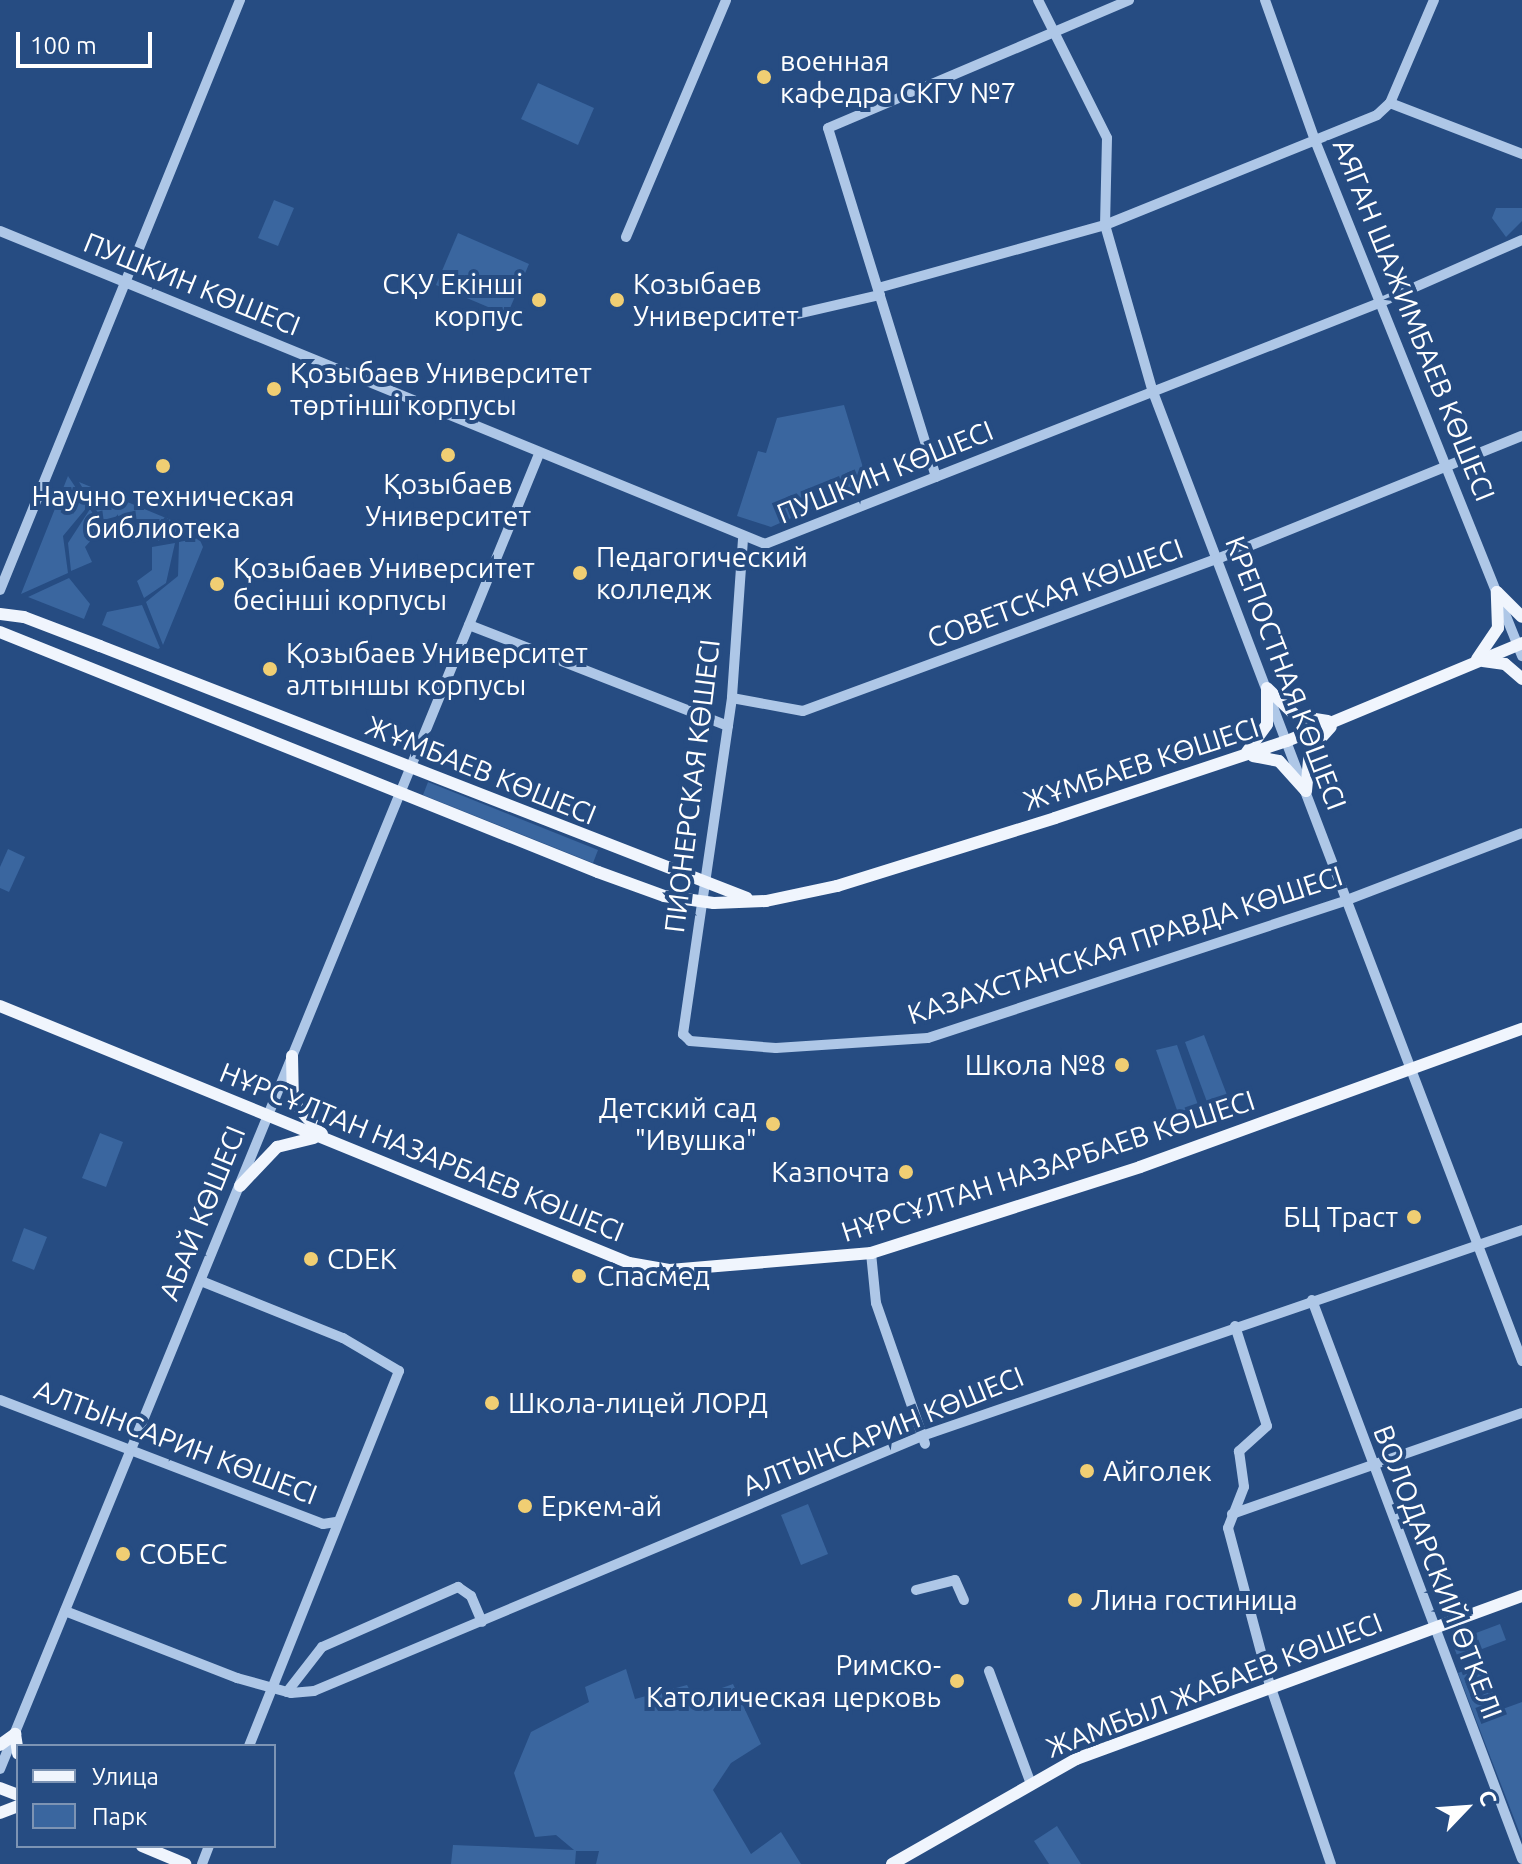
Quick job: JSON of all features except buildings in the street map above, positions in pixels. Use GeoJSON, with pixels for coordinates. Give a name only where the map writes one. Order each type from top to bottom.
{"type":"FeatureCollection","features":[{"type":"Feature","properties":{"kind":"main road"},"geometry":{"type":"LineString","coordinates":[[1497,592],[1522,617]]}},
{"type":"Feature","properties":{"kind":"main road"},"geometry":{"type":"LineString","coordinates":[[1472,664],[1496,634],[1497,592]]}},
{"type":"Feature","properties":{"kind":"main road","name":"ЖҰМБАЕВ КӨШЕСІ"},"geometry":{"type":"LineString","coordinates":[[0,614],[24,617],[705,884],[766,901]]}},
{"type":"Feature","properties":{"kind":"main road","name":"ЖҰМБАЕВ КӨШЕСІ"},"geometry":{"type":"LineString","coordinates":[[0,632],[651,891],[702,902],[766,901],[837,886],[1287,741],[1472,664],[1521,648]]}},
{"type":"Feature","properties":{"kind":"main road"},"geometry":{"type":"LineString","coordinates":[[1472,664],[1499,662],[1522,679]]}},
{"type":"Feature","properties":{"kind":"main road"},"geometry":{"type":"LineString","coordinates":[[1267,688],[1300,718],[1338,720]]}},
{"type":"Feature","properties":{"kind":"main road"},"geometry":{"type":"LineString","coordinates":[[1242,756],[1265,730],[1267,688]]}},
{"type":"Feature","properties":{"kind":"main road"},"geometry":{"type":"LineString","coordinates":[[1306,791],[1310,750],[1338,720]]}},
{"type":"Feature","properties":{"kind":"main road"},"geometry":{"type":"LineString","coordinates":[[1242,756],[1276,759],[1306,791]]}},
{"type":"Feature","properties":{"kind":"main road","name":"НҰРСҰЛТАН НАЗАРБАЕВ КӨШЕСІ"},"geometry":{"type":"LineString","coordinates":[[0,1006],[642,1267],[736,1266],[871,1253],[1140,1167],[1522,1029]]}},
{"type":"Feature","properties":{"kind":"main road"},"geometry":{"type":"LineString","coordinates":[[292,1056],[293,1102],[310,1125],[338,1144]]}},
{"type":"Feature","properties":{"kind":"main road"},"geometry":{"type":"LineString","coordinates":[[240,1186],[285,1142],[312,1138],[338,1144]]}},
{"type":"Feature","properties":{"kind":"main road","name":"ЖАМБЫЛ ЖАБАЕВ КӨШЕСІ"},"geometry":{"type":"LineString","coordinates":[[892,1864],[1030,1781],[1105,1748],[1522,1596]]}},
{"type":"Feature","properties":{"kind":"main road"},"geometry":{"type":"LineString","coordinates":[[0,1745],[15,1734],[16,1744]]}},
{"type":"Feature","properties":{"kind":"main road"},"geometry":{"type":"LineString","coordinates":[[147,1848],[185,1864]]}},
{"type":"Feature","properties":{"kind":"street"},"geometry":{"type":"LineString","coordinates":[[0,590],[240,0]]}},
{"type":"Feature","properties":{"kind":"street"},"geometry":{"type":"LineString","coordinates":[[626,237],[726,0]]}},
{"type":"Feature","properties":{"kind":"street","name":"КРЕПОСТНАЯ КӨШЕСІ"},"geometry":{"type":"LineString","coordinates":[[1038,0],[1052,33],[1068,54],[1107,138],[1105,225],[1153,392],[1522,1361]]}},
{"type":"Feature","properties":{"kind":"street"},"geometry":{"type":"LineString","coordinates":[[936,477],[828,128],[1129,0]]}},
{"type":"Feature","properties":{"kind":"street","name":"АЯГАН ШАЖИМБАЕВ КӨШЕСІ"},"geometry":{"type":"LineString","coordinates":[[1265,0],[1316,143],[1379,303],[1521,648]]}},
{"type":"Feature","properties":{"kind":"street"},"geometry":{"type":"LineString","coordinates":[[767,321],[1105,225],[1316,143],[1377,115],[1390,103],[1434,0]]}},
{"type":"Feature","properties":{"kind":"street"},"geometry":{"type":"LineString","coordinates":[[1390,103],[1522,154]]}},
{"type":"Feature","properties":{"kind":"street","name":"ПУШКИН КӨШЕСІ"},"geometry":{"type":"LineString","coordinates":[[0,231],[743,539],[780,541],[1379,303],[1522,240]]}},
{"type":"Feature","properties":{"kind":"street","name":"СОВЕТСКАЯ КӨШЕСІ"},"geometry":{"type":"LineString","coordinates":[[732,698],[803,711],[1217,559],[1522,436]]}},
{"type":"Feature","properties":{"kind":"street","name":"АБАЙ КӨШЕСІ"},"geometry":{"type":"LineString","coordinates":[[0,1769],[539,454]]}},
{"type":"Feature","properties":{"kind":"street","name":"ПИОНЕРСКАЯ КӨШЕСІ"},"geometry":{"type":"LineString","coordinates":[[684,1039],[732,698],[743,539]]}},
{"type":"Feature","properties":{"kind":"street"},"geometry":{"type":"LineString","coordinates":[[469,625],[728,726]]}},
{"type":"Feature","properties":{"kind":"street","name":"КАЗАХСТАНСКАЯ ПРАВДА КӨШЕСІ"},"geometry":{"type":"LineString","coordinates":[[684,1039],[776,1048],[850,1039],[922,1039],[1347,900],[1522,833]]}},
{"type":"Feature","properties":{"kind":"street","name":"АЛТЫНСАРИН КӨШЕСІ"},"geometry":{"type":"LineString","coordinates":[[65,1611],[272,1688],[287,1692],[324,1687],[923,1440],[1235,1326],[1479,1247],[1522,1230]]}},
{"type":"Feature","properties":{"kind":"street"},"geometry":{"type":"LineString","coordinates":[[871,1253],[876,1303],[923,1440]]}},
{"type":"Feature","properties":{"kind":"street"},"geometry":{"type":"LineString","coordinates":[[201,1281],[343,1338],[399,1371],[336,1522],[250,1744]]}},
{"type":"Feature","properties":{"kind":"street","name":"ВОЛОДАРСКИЙ ӨТКЕЛІ"},"geometry":{"type":"LineString","coordinates":[[1312,1300],[1431,1629],[1522,1859]]}},
{"type":"Feature","properties":{"kind":"street"},"geometry":{"type":"LineString","coordinates":[[1235,1326],[1267,1426],[1239,1451],[1244,1487],[1228,1528],[1271,1686],[1331,1864]]}},
{"type":"Feature","properties":{"kind":"street","name":"АЛТЫНСАРИН КӨШЕСІ"},"geometry":{"type":"LineString","coordinates":[[0,1400],[323,1524],[336,1522]]}},
{"type":"Feature","properties":{"kind":"street"},"geometry":{"type":"LineString","coordinates":[[1232,1514],[1522,1413]]}},
{"type":"Feature","properties":{"kind":"street"},"geometry":{"type":"LineString","coordinates":[[916,1590],[955,1580],[964,1600]]}},
{"type":"Feature","properties":{"kind":"street"},"geometry":{"type":"LineString","coordinates":[[287,1692],[322,1647],[458,1587],[471,1596],[482,1622]]}},
{"type":"Feature","properties":{"kind":"street"},"geometry":{"type":"LineString","coordinates":[[989,1671],[1030,1781]]}},
{"type":"Feature","properties":{"kind":"green space"},"geometry":{"type":"Polygon","coordinates":[[[538,83],[594,108],[578,145],[521,119],[538,83]]]}},
{"type":"Feature","properties":{"kind":"green space"},"geometry":{"type":"Polygon","coordinates":[[[274,200],[294,208],[278,246],[258,238],[274,200]]]}},
{"type":"Feature","properties":{"kind":"green space"},"geometry":{"type":"Polygon","coordinates":[[[1496,208],[1522,208],[1522,221],[1506,237],[1492,218],[1496,208]]]}},
{"type":"Feature","properties":{"kind":"green space"},"geometry":{"type":"Polygon","coordinates":[[[458,233],[529,264],[507,315],[436,285],[458,233]]]}},
{"type":"Feature","properties":{"kind":"green space"},"geometry":{"type":"Polygon","coordinates":[[[844,405],[868,484],[771,527],[737,516],[758,451],[766,453],[777,418],[844,405]]]}},
{"type":"Feature","properties":{"kind":"green space"},"geometry":{"type":"Polygon","coordinates":[[[68,476],[88,506],[63,536],[68,573],[21,594],[68,476]]]}},
{"type":"Feature","properties":{"kind":"green space"},"geometry":{"type":"Polygon","coordinates":[[[79,482],[195,530],[195,533],[153,542],[154,527],[122,515],[107,519],[106,526],[79,482]]]}},
{"type":"Feature","properties":{"kind":"green space"},"geometry":{"type":"Polygon","coordinates":[[[90,509],[102,528],[85,547],[92,562],[71,571],[68,543],[90,509]]]}},
{"type":"Feature","properties":{"kind":"green space"},"geometry":{"type":"Polygon","coordinates":[[[199,538],[203,547],[163,645],[146,602],[178,576],[179,542],[199,538]]]}},
{"type":"Feature","properties":{"kind":"green space"},"geometry":{"type":"Polygon","coordinates":[[[175,543],[166,583],[144,598],[137,581],[152,570],[152,547],[175,543]]]}},
{"type":"Feature","properties":{"kind":"green space"},"geometry":{"type":"Polygon","coordinates":[[[69,578],[90,604],[84,619],[28,597],[69,578]]]}},
{"type":"Feature","properties":{"kind":"green space"},"geometry":{"type":"Polygon","coordinates":[[[142,605],[158,649],[102,625],[107,612],[142,605]]]}},
{"type":"Feature","properties":{"kind":"green space"},"geometry":{"type":"Polygon","coordinates":[[[428,782],[598,850],[593,863],[423,795],[428,782]]]}},
{"type":"Feature","properties":{"kind":"green space"},"geometry":{"type":"Polygon","coordinates":[[[8,849],[25,857],[9,892],[0,888],[0,867],[8,849]]]}},
{"type":"Feature","properties":{"kind":"green space"},"geometry":{"type":"Polygon","coordinates":[[[1204,1035],[1227,1095],[1207,1102],[1185,1042],[1204,1035]]]}},
{"type":"Feature","properties":{"kind":"green space"},"geometry":{"type":"Polygon","coordinates":[[[1177,1045],[1198,1105],[1178,1113],[1156,1050],[1177,1045]]]}},
{"type":"Feature","properties":{"kind":"green space"},"geometry":{"type":"Polygon","coordinates":[[[100,1133],[123,1142],[106,1187],[82,1178],[100,1133]]]}},
{"type":"Feature","properties":{"kind":"green space"},"geometry":{"type":"Polygon","coordinates":[[[24,1228],[47,1237],[34,1270],[12,1261],[24,1228]]]}},
{"type":"Feature","properties":{"kind":"green space"},"geometry":{"type":"Polygon","coordinates":[[[808,1504],[828,1554],[801,1565],[781,1515],[808,1504]]]}},
{"type":"Feature","properties":{"kind":"green space"},"geometry":{"type":"Polygon","coordinates":[[[1500,1624],[1506,1640],[1458,1658],[1452,1642],[1500,1624]]]}},
{"type":"Feature","properties":{"kind":"green space"},"geometry":{"type":"Polygon","coordinates":[[[1482,1664],[1500,1710],[1522,1702],[1522,1839],[1458,1673],[1482,1664]]]}},
{"type":"Feature","properties":{"kind":"green space"},"geometry":{"type":"Polygon","coordinates":[[[626,1669],[635,1699],[687,1685],[694,1698],[733,1684],[761,1744],[731,1763],[713,1790],[751,1854],[781,1832],[801,1864],[596,1864],[599,1851],[576,1851],[575,1864],[451,1864],[453,1845],[574,1850],[556,1835],[535,1837],[514,1773],[531,1732],[589,1702],[585,1687],[626,1669]]]}},
{"type":"Feature","properties":{"kind":"green space"},"geometry":{"type":"Polygon","coordinates":[[[1057,1826],[1081,1864],[1049,1864],[1034,1841],[1057,1826]]]}},
{"type":"Feature","properties":{"kind":"place","name":"военная кафедра СКГУ №7"},"geometry":{"type":"Point","coordinates":[764,77]}},
{"type":"Feature","properties":{"kind":"place","name":"СҚУ Екінші корпус"},"geometry":{"type":"Point","coordinates":[539,300]}},
{"type":"Feature","properties":{"kind":"place","name":"Козыбаев Университет"},"geometry":{"type":"Point","coordinates":[617,300]}},
{"type":"Feature","properties":{"kind":"place","name":"Қозыбаев Университет төртінші корпусы"},"geometry":{"type":"Point","coordinates":[274,389]}},
{"type":"Feature","properties":{"kind":"place","name":"Қозыбаев Университет"},"geometry":{"type":"Point","coordinates":[448,455]}},
{"type":"Feature","properties":{"kind":"place","name":"Научно техническая библиотека"},"geometry":{"type":"Point","coordinates":[163,466]}},
{"type":"Feature","properties":{"kind":"place","name":"Педагогический колледж"},"geometry":{"type":"Point","coordinates":[580,573]}},
{"type":"Feature","properties":{"kind":"place","name":"Қозыбаев Университет бесінші корпусы"},"geometry":{"type":"Point","coordinates":[217,584]}},
{"type":"Feature","properties":{"kind":"place","name":"Қозыбаев Университет алтыншы корпусы"},"geometry":{"type":"Point","coordinates":[270,669]}},
{"type":"Feature","properties":{"kind":"place","name":"Школа №8"},"geometry":{"type":"Point","coordinates":[1122,1065]}},
{"type":"Feature","properties":{"kind":"place","name":"Детский сад \"Ивушка\""},"geometry":{"type":"Point","coordinates":[773,1124]}},
{"type":"Feature","properties":{"kind":"place","name":"Казпочта"},"geometry":{"type":"Point","coordinates":[906,1172]}},
{"type":"Feature","properties":{"kind":"place","name":"БЦ Траст"},"geometry":{"type":"Point","coordinates":[1414,1217]}},
{"type":"Feature","properties":{"kind":"place","name":"CDEK"},"geometry":{"type":"Point","coordinates":[311,1259]}},
{"type":"Feature","properties":{"kind":"place","name":"Спасмед"},"geometry":{"type":"Point","coordinates":[579,1276]}},
{"type":"Feature","properties":{"kind":"place","name":"Школа-лицей ЛОРД"},"geometry":{"type":"Point","coordinates":[492,1403]}},
{"type":"Feature","properties":{"kind":"place","name":"Айголек"},"geometry":{"type":"Point","coordinates":[1087,1471]}},
{"type":"Feature","properties":{"kind":"place","name":"Еркем-ай"},"geometry":{"type":"Point","coordinates":[525,1506]}},
{"type":"Feature","properties":{"kind":"place","name":"СОБЕС"},"geometry":{"type":"Point","coordinates":[123,1554]}},
{"type":"Feature","properties":{"kind":"place","name":"Лина гостиница"},"geometry":{"type":"Point","coordinates":[1075,1600]}},
{"type":"Feature","properties":{"kind":"place","name":"Римско- Католическая церковь"},"geometry":{"type":"Point","coordinates":[957,1681]}}]}
